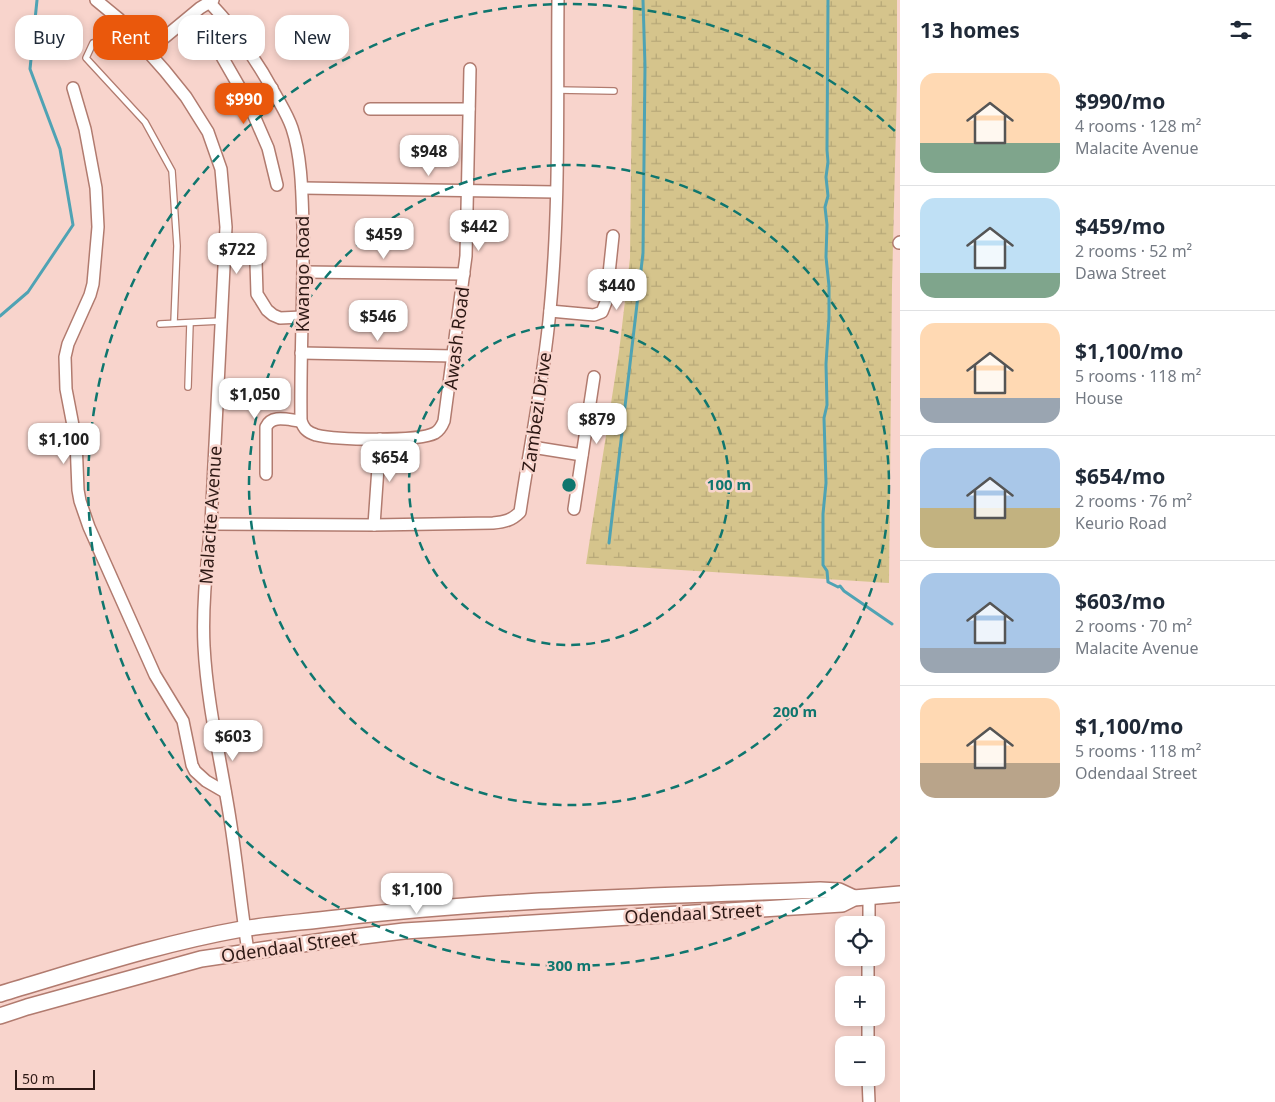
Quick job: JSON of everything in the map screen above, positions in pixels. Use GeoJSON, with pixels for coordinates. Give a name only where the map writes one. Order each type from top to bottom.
{"type":"FeatureCollection","features":[{"type":"Feature","properties":{"kind":"street","name":"Malacite Avenue"},"geometry":{"type":"LineString","coordinates":[[96,0],[113,15]]}},
{"type":"Feature","properties":{"kind":"street","name":"Zambezi Drive"},"geometry":{"type":"LineString","coordinates":[[211,524],[374,525],[493,523],[504,522],[514,518],[520,512],[532,446],[550,310],[556,222],[558,0]]}},
{"type":"Feature","properties":{"kind":"street"},"geometry":{"type":"LineString","coordinates":[[168,35],[211,1]]}},
{"type":"Feature","properties":{"kind":"street","name":"Kwango Road"},"geometry":{"type":"LineString","coordinates":[[211,1],[232,25],[257,61],[292,129],[302,188],[304,272],[301,421]]}},
{"type":"Feature","properties":{"kind":"street","name":"Malacite Avenue"},"geometry":{"type":"LineString","coordinates":[[156,60],[198,114],[208,132],[221,169],[226,227],[211,524],[206,573],[204,651],[210,703],[248,951]]}},
{"type":"Feature","properties":{"kind":"street"},"geometry":{"type":"LineString","coordinates":[[224,60],[248,102],[268,148],[277,185]]}},
{"type":"Feature","properties":{"kind":"street","name":"Awash Road"},"geometry":{"type":"LineString","coordinates":[[380,439],[421,437],[434,433],[442,427],[448,402],[464,274],[468,191],[470,69]]}},
{"type":"Feature","properties":{"kind":"street"},"geometry":{"type":"LineString","coordinates":[[73,88],[85,129],[96,188],[98,227],[93,284],[68,344],[65,357],[66,389],[76,441],[78,490],[89,527],[155,675],[182,721],[192,765],[200,776],[225,792]]}},
{"type":"Feature","properties":{"kind":"street"},"geometry":{"type":"LineString","coordinates":[[248,102],[272,88]]}},
{"type":"Feature","properties":{"kind":"street"},"geometry":{"type":"LineString","coordinates":[[370,108],[468,109]]}},
{"type":"Feature","properties":{"kind":"street"},"geometry":{"type":"LineString","coordinates":[[302,188],[556,192]]}},
{"type":"Feature","properties":{"kind":"street"},"geometry":{"type":"LineString","coordinates":[[550,310],[594,315],[602,312],[606,302],[613,236]]}},
{"type":"Feature","properties":{"kind":"street"},"geometry":{"type":"LineString","coordinates":[[256,262],[256,294],[266,310],[280,318],[302,317]]}},
{"type":"Feature","properties":{"kind":"street"},"geometry":{"type":"LineString","coordinates":[[304,272],[464,274]]}},
{"type":"Feature","properties":{"kind":"street"},"geometry":{"type":"LineString","coordinates":[[301,354],[454,356]]}},
{"type":"Feature","properties":{"kind":"street"},"geometry":{"type":"LineString","coordinates":[[574,509],[594,377]]}},
{"type":"Feature","properties":{"kind":"street"},"geometry":{"type":"LineString","coordinates":[[266,474],[266,427],[268,421],[273,418],[301,421],[309,433],[322,437],[380,439],[374,525]]}},
{"type":"Feature","properties":{"kind":"street"},"geometry":{"type":"LineString","coordinates":[[532,446],[582,455]]}},
{"type":"Feature","properties":{"kind":"street","name":"Odendaal Street"},"geometry":{"type":"LineString","coordinates":[[0,994],[79,969],[207,936],[245,929],[408,910],[492,904],[820,890],[839,891],[861,898]]}},
{"type":"Feature","properties":{"kind":"street","name":"Odendaal Street"},"geometry":{"type":"LineString","coordinates":[[0,1016],[36,1004],[201,959],[248,951],[404,931],[842,904],[861,898],[900,894]]}},
{"type":"Feature","properties":{"kind":"street"},"geometry":{"type":"LineString","coordinates":[[861,898],[866,916]]}},
{"type":"Feature","properties":{"kind":"street"},"geometry":{"type":"LineString","coordinates":[[868,1086],[869,1102]]}},
{"type":"Feature","properties":{"kind":"lane"},"geometry":{"type":"LineString","coordinates":[[93,43],[86,58],[145,122],[172,171],[177,246],[174,323]]}},
{"type":"Feature","properties":{"kind":"lane"},"geometry":{"type":"LineString","coordinates":[[557,90],[614,92]]}},
{"type":"Feature","properties":{"kind":"lane"},"geometry":{"type":"LineString","coordinates":[[160,324],[221,321]]}},
{"type":"Feature","properties":{"kind":"lane"},"geometry":{"type":"LineString","coordinates":[[188,387],[190,323]]}},
{"type":"Feature","properties":{"kind":"green space"},"geometry":{"type":"Polygon","coordinates":[[[633,0],[897,0],[889,583],[586,564],[619,352],[630,258],[633,0]]]}},
{"type":"Feature","properties":{"kind":"waterway"},"geometry":{"type":"LineString","coordinates":[[0,316],[28,292],[73,225],[60,149],[30,69],[37,0]]}},
{"type":"Feature","properties":{"kind":"waterway"},"geometry":{"type":"LineString","coordinates":[[609,543],[643,253],[645,66],[643,0]]}},
{"type":"Feature","properties":{"kind":"waterway"},"geometry":{"type":"LineString","coordinates":[[828,0],[828,162],[826,177],[828,196],[825,207],[829,318],[826,364],[827,405],[824,418],[826,483],[823,514],[823,565],[827,571],[828,582],[838,587],[840,586],[844,591],[892,624]]}}]}
